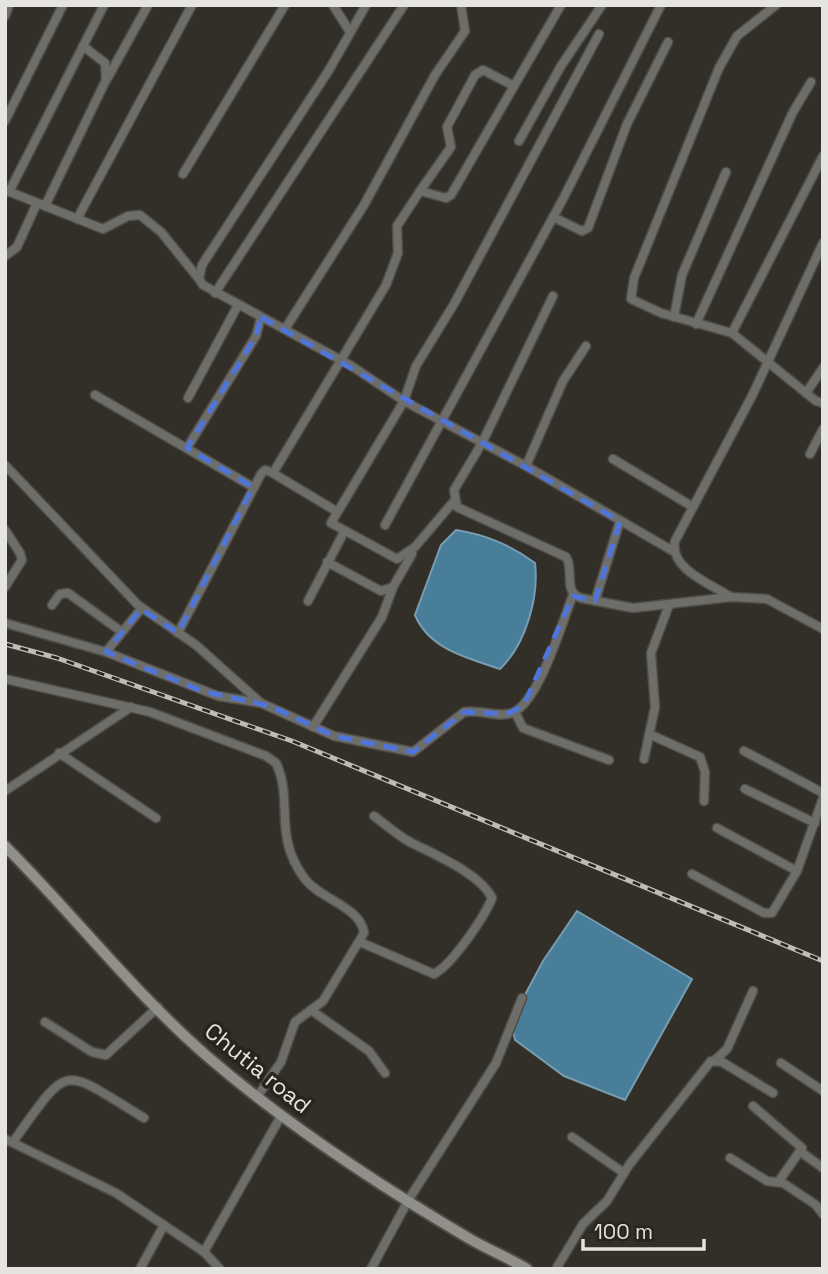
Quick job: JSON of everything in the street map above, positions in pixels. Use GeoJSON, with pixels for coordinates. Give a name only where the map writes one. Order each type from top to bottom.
{"type":"FeatureCollection","features":[{"type":"Feature","properties":{"kind":"street"},"geometry":{"type":"LineString","coordinates":[[5,16],[9,5]]}},
{"type":"Feature","properties":{"kind":"street"},"geometry":{"type":"LineString","coordinates":[[5,121],[62,5]]}},
{"type":"Feature","properties":{"kind":"street"},"geometry":{"type":"LineString","coordinates":[[104,5],[7,191],[103,229],[128,216],[140,215],[161,232],[199,279],[215,293],[340,359],[404,401],[526,466],[673,551],[679,564],[731,597]]}},
{"type":"Feature","properties":{"kind":"street"},"geometry":{"type":"LineString","coordinates":[[5,256],[17,247],[148,5]]}},
{"type":"Feature","properties":{"kind":"street"},"geometry":{"type":"LineString","coordinates":[[77,219],[192,5]]}},
{"type":"Feature","properties":{"kind":"street"},"geometry":{"type":"LineString","coordinates":[[183,174],[285,5]]}},
{"type":"Feature","properties":{"kind":"street"},"geometry":{"type":"LineString","coordinates":[[333,5],[351,32]]}},
{"type":"Feature","properties":{"kind":"street"},"geometry":{"type":"LineString","coordinates":[[199,279],[202,265],[366,5]]}},
{"type":"Feature","properties":{"kind":"street"},"geometry":{"type":"LineString","coordinates":[[215,293],[404,5]]}},
{"type":"Feature","properties":{"kind":"street"},"geometry":{"type":"LineString","coordinates":[[285,329],[364,205],[435,75],[465,31],[461,5]]}},
{"type":"Feature","properties":{"kind":"street"},"geometry":{"type":"LineString","coordinates":[[420,191],[446,198],[451,195],[512,85],[561,5]]}},
{"type":"Feature","properties":{"kind":"street"},"geometry":{"type":"LineString","coordinates":[[519,141],[561,66],[602,5]]}},
{"type":"Feature","properties":{"kind":"street"},"geometry":{"type":"LineString","coordinates":[[385,525],[553,218],[661,5]]}},
{"type":"Feature","properties":{"kind":"street"},"geometry":{"type":"LineString","coordinates":[[776,5],[737,36],[719,68],[634,278],[631,299],[674,317],[732,333],[768,359],[806,393],[823,403]]}},
{"type":"Feature","properties":{"kind":"street"},"geometry":{"type":"LineString","coordinates":[[553,296],[482,443],[454,490],[454,501],[415,547],[403,557],[390,558],[331,523],[404,401],[416,366],[454,304],[598,34]]}},
{"type":"Feature","properties":{"kind":"street"},"geometry":{"type":"LineString","coordinates":[[553,218],[582,231],[589,228],[622,135],[668,42]]}},
{"type":"Feature","properties":{"kind":"street"},"geometry":{"type":"LineString","coordinates":[[83,46],[105,63],[106,80]]}},
{"type":"Feature","properties":{"kind":"street"},"geometry":{"type":"LineString","coordinates":[[273,474],[386,285],[398,253],[397,226],[451,147],[447,127],[475,75],[483,70],[512,85]]}},
{"type":"Feature","properties":{"kind":"street"},"geometry":{"type":"LineString","coordinates":[[696,324],[793,112],[811,82]]}},
{"type":"Feature","properties":{"kind":"street"},"geometry":{"type":"LineString","coordinates":[[732,333],[823,156]]}},
{"type":"Feature","properties":{"kind":"street"},"geometry":{"type":"LineString","coordinates":[[674,317],[682,275],[726,172]]}},
{"type":"Feature","properties":{"kind":"street"},"geometry":{"type":"LineString","coordinates":[[673,551],[693,507],[752,396],[823,243]]}},
{"type":"Feature","properties":{"kind":"street"},"geometry":{"type":"LineString","coordinates":[[188,398],[239,305]]}},
{"type":"Feature","properties":{"kind":"street"},"geometry":{"type":"LineString","coordinates":[[187,449],[256,336],[261,317]]}},
{"type":"Feature","properties":{"kind":"street"},"geometry":{"type":"LineString","coordinates":[[526,466],[564,381],[586,346]]}},
{"type":"Feature","properties":{"kind":"street"},"geometry":{"type":"LineString","coordinates":[[806,393],[823,369]]}},
{"type":"Feature","properties":{"kind":"street"},"geometry":{"type":"LineString","coordinates":[[95,395],[253,487]]}},
{"type":"Feature","properties":{"kind":"street"},"geometry":{"type":"LineString","coordinates":[[810,454],[823,429]]}},
{"type":"Feature","properties":{"kind":"street"},"geometry":{"type":"LineString","coordinates":[[613,459],[693,507]]}},
{"type":"Feature","properties":{"kind":"street"},"geometry":{"type":"LineString","coordinates":[[5,465],[141,608],[226,670],[261,703]]}},
{"type":"Feature","properties":{"kind":"street"},"geometry":{"type":"LineString","coordinates":[[177,633],[253,487],[265,470],[337,511]]}},
{"type":"Feature","properties":{"kind":"street"},"geometry":{"type":"LineString","coordinates":[[454,501],[464,511],[566,556],[570,562],[570,589],[573,595],[632,608],[731,597],[767,599],[823,629]]}},
{"type":"Feature","properties":{"kind":"street"},"geometry":{"type":"LineString","coordinates":[[595,601],[620,521]]}},
{"type":"Feature","properties":{"kind":"street"},"geometry":{"type":"LineString","coordinates":[[5,530],[20,552],[22,560],[5,587]]}},
{"type":"Feature","properties":{"kind":"street"},"geometry":{"type":"LineString","coordinates":[[309,601],[344,532]]}},
{"type":"Feature","properties":{"kind":"street"},"geometry":{"type":"LineString","coordinates":[[313,727],[382,617],[393,587],[415,547]]}},
{"type":"Feature","properties":{"kind":"street"},"geometry":{"type":"LineString","coordinates":[[327,562],[381,591],[393,587]]}},
{"type":"Feature","properties":{"kind":"street"},"geometry":{"type":"LineString","coordinates":[[52,605],[60,594],[68,593],[122,632]]}},
{"type":"Feature","properties":{"kind":"street"},"geometry":{"type":"LineString","coordinates":[[5,623],[106,652],[202,691],[261,703],[334,736],[413,752],[464,712],[515,712],[531,696],[573,595]]}},
{"type":"Feature","properties":{"kind":"street"},"geometry":{"type":"LineString","coordinates":[[643,759],[656,690],[651,653],[669,605]]}},
{"type":"Feature","properties":{"kind":"street"},"geometry":{"type":"LineString","coordinates":[[106,652],[141,608]]}},
{"type":"Feature","properties":{"kind":"street"},"geometry":{"type":"LineString","coordinates":[[5,680],[162,715],[267,756],[276,763],[285,840],[292,855],[310,885],[362,922],[364,933],[323,1001],[295,1022],[281,1062],[257,1097]]}},
{"type":"Feature","properties":{"kind":"street"},"geometry":{"type":"LineString","coordinates":[[5,791],[58,753],[131,707]]}},
{"type":"Feature","properties":{"kind":"street"},"geometry":{"type":"LineString","coordinates":[[515,712],[523,728],[609,760]]}},
{"type":"Feature","properties":{"kind":"street"},"geometry":{"type":"LineString","coordinates":[[649,733],[700,757],[705,772],[704,801]]}},
{"type":"Feature","properties":{"kind":"street"},"geometry":{"type":"LineString","coordinates":[[692,874],[764,913],[772,914],[797,871],[823,796],[744,751]]}},
{"type":"Feature","properties":{"kind":"street"},"geometry":{"type":"LineString","coordinates":[[58,753],[156,818]]}},
{"type":"Feature","properties":{"kind":"street"},"geometry":{"type":"LineString","coordinates":[[745,789],[815,823]]}},
{"type":"Feature","properties":{"kind":"street"},"geometry":{"type":"LineString","coordinates":[[360,942],[434,974],[441,971],[464,941],[492,898],[484,887],[442,857],[411,842],[374,816]]}},
{"type":"Feature","properties":{"kind":"street"},"geometry":{"type":"LineString","coordinates":[[717,828],[797,871]]}},
{"type":"Feature","properties":{"kind":"street","name":"Chutia road"},"geometry":{"type":"LineString","coordinates":[[5,846],[207,1056],[257,1097],[281,1116],[471,1240],[510,1264],[527,1269]]}},
{"type":"Feature","properties":{"kind":"street"},"geometry":{"type":"LineString","coordinates":[[556,1269],[583,1224],[607,1200],[624,1173],[705,1067],[727,1049],[753,991]]}},
{"type":"Feature","properties":{"kind":"street"},"geometry":{"type":"LineString","coordinates":[[371,1269],[409,1199],[496,1063],[522,998]]}},
{"type":"Feature","properties":{"kind":"street"},"geometry":{"type":"LineString","coordinates":[[45,1022],[92,1052],[106,1055],[158,1007]]}},
{"type":"Feature","properties":{"kind":"street"},"geometry":{"type":"LineString","coordinates":[[311,1010],[369,1051],[384,1073]]}},
{"type":"Feature","properties":{"kind":"street"},"geometry":{"type":"LineString","coordinates":[[715,1060],[773,1093]]}},
{"type":"Feature","properties":{"kind":"street"},"geometry":{"type":"LineString","coordinates":[[781,1063],[823,1091]]}},
{"type":"Feature","properties":{"kind":"street"},"geometry":{"type":"LineString","coordinates":[[144,1118],[82,1080],[68,1078],[52,1088],[9,1140],[116,1193],[204,1252],[220,1269]]}},
{"type":"Feature","properties":{"kind":"street"},"geometry":{"type":"LineString","coordinates":[[753,1106],[799,1143],[801,1152],[822,1167]]}},
{"type":"Feature","properties":{"kind":"street"},"geometry":{"type":"LineString","coordinates":[[204,1252],[281,1116]]}},
{"type":"Feature","properties":{"kind":"street"},"geometry":{"type":"LineString","coordinates":[[572,1137],[624,1173]]}},
{"type":"Feature","properties":{"kind":"street"},"geometry":{"type":"LineString","coordinates":[[779,1181],[801,1152]]}},
{"type":"Feature","properties":{"kind":"street"},"geometry":{"type":"LineString","coordinates":[[730,1158],[767,1181],[779,1181],[816,1205],[823,1214]]}},
{"type":"Feature","properties":{"kind":"street"},"geometry":{"type":"LineString","coordinates":[[141,1269],[164,1225]]}},
{"type":"Feature","properties":{"kind":"highlighted area"},"geometry":{"type":"Polygon","coordinates":[[[261,317],[620,521],[595,601],[573,596],[524,705],[507,714],[464,712],[413,752],[334,736],[270,706],[202,691],[106,652],[141,609],[178,633],[253,487],[187,448],[256,336],[261,317]]]}},
{"type":"Feature","properties":{"kind":"water"},"geometry":{"type":"Polygon","coordinates":[[[456,530],[498,542],[535,563],[535,590],[529,619],[517,647],[500,669],[450,651],[421,627],[415,615],[441,545],[456,530]]]}},
{"type":"Feature","properties":{"kind":"water"},"geometry":{"type":"Polygon","coordinates":[[[577,911],[692,979],[625,1100],[564,1076],[515,1040],[511,1021],[543,961],[577,911]]]}},
{"type":"Feature","properties":{"kind":"railway"},"geometry":{"type":"LineString","coordinates":[[5,644],[57,658],[292,741],[823,961]]}}]}
